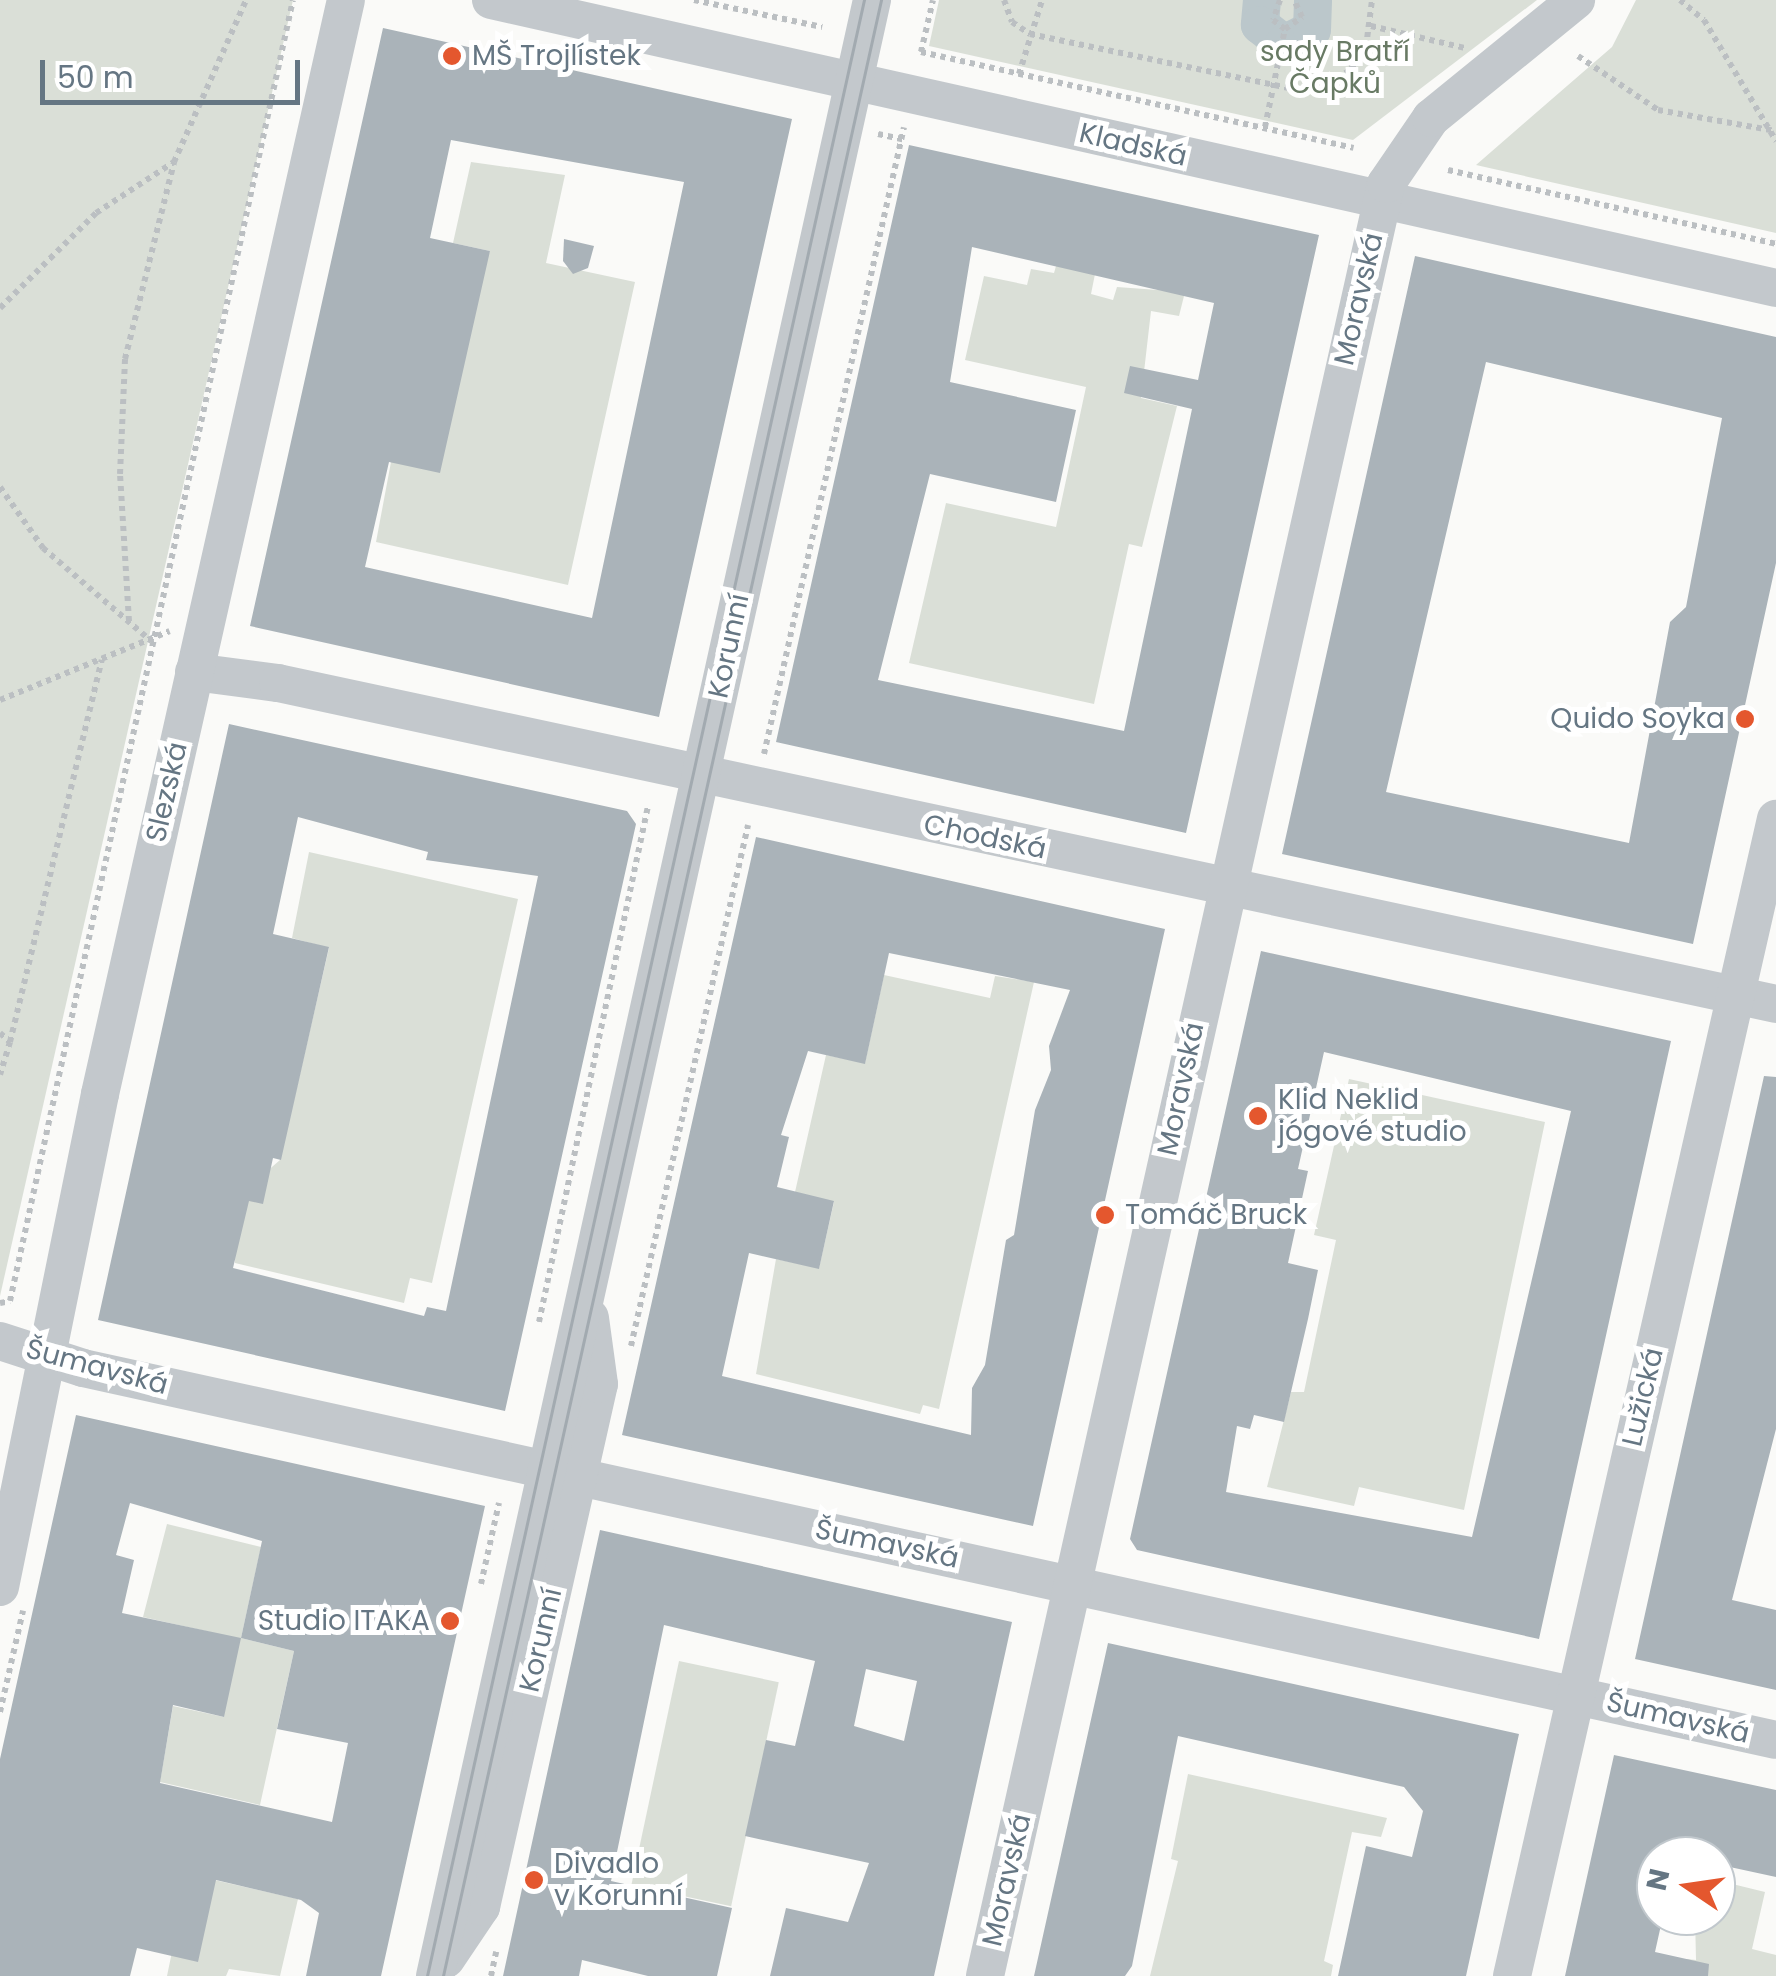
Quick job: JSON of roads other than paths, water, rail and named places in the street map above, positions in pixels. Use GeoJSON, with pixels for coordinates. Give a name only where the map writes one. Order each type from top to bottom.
{"type":"FeatureCollection","features":[{"type":"Feature","properties":{"kind":"street","name":"Slezská"},"geometry":{"type":"LineString","coordinates":[[0,1587],[44,1352],[346,0]]}},
{"type":"Feature","properties":{"kind":"street","name":"Kladská"},"geometry":{"type":"LineString","coordinates":[[491,0],[1381,203],[1776,288]]}},
{"type":"Feature","properties":{"kind":"street","name":"Korunní"},"geometry":{"type":"LineString","coordinates":[[435,1976],[562,1473],[586,1291],[872,0]]}},
{"type":"Feature","properties":{"kind":"street"},"geometry":{"type":"LineString","coordinates":[[1381,203],[1409,140],[1576,0]]}},
{"type":"Feature","properties":{"kind":"street","name":"Moravská"},"geometry":{"type":"LineString","coordinates":[[985,1976],[1381,203]]}},
{"type":"Feature","properties":{"kind":"street","name":"Chodská"},"geometry":{"type":"LineString","coordinates":[[194,672],[278,683],[1225,890],[1776,1004]]}},
{"type":"Feature","properties":{"kind":"street","name":"Lužická"},"geometry":{"type":"LineString","coordinates":[[1512,1976],[1776,819]]}},
{"type":"Feature","properties":{"kind":"street","name":"Šumavská"},"geometry":{"type":"LineString","coordinates":[[0,1341],[44,1352],[83,1368],[1776,1740]]}},
{"type":"Feature","properties":{"kind":"waterway"},"geometry":{"type":"LineString","coordinates":[[1262,0],[1260,25],[1284,44],[1312,30],[1313,0]]}},
{"type":"Feature","properties":{"kind":"tram line"},"geometry":{"type":"LineString","coordinates":[[427,1976],[864,0]]}},
{"type":"Feature","properties":{"kind":"tram line"},"geometry":{"type":"LineString","coordinates":[[443,1976],[881,0]]}},
{"type":"Feature","properties":{"kind":"place","name":"MŠ Trojlístek"},"geometry":{"type":"Point","coordinates":[452,56]}},
{"type":"Feature","properties":{"kind":"place","name":"Quido Soyka"},"geometry":{"type":"Point","coordinates":[1745,719]}},
{"type":"Feature","properties":{"kind":"place","name":"Klid Neklid jógové studio"},"geometry":{"type":"Point","coordinates":[1258,1116]}},
{"type":"Feature","properties":{"kind":"place","name":"Tomáč Bruck"},"geometry":{"type":"Point","coordinates":[1105,1215]}},
{"type":"Feature","properties":{"kind":"place","name":"Studio ITAKA"},"geometry":{"type":"Point","coordinates":[450,1621]}},
{"type":"Feature","properties":{"kind":"place","name":"Divadlo v Korunní"},"geometry":{"type":"Point","coordinates":[534,1880]}},
{"type":"Feature","properties":{"kind":"park label","name":"sady Bratří Čapků"},"geometry":{"type":"Point","coordinates":[1335,68]}}]}
